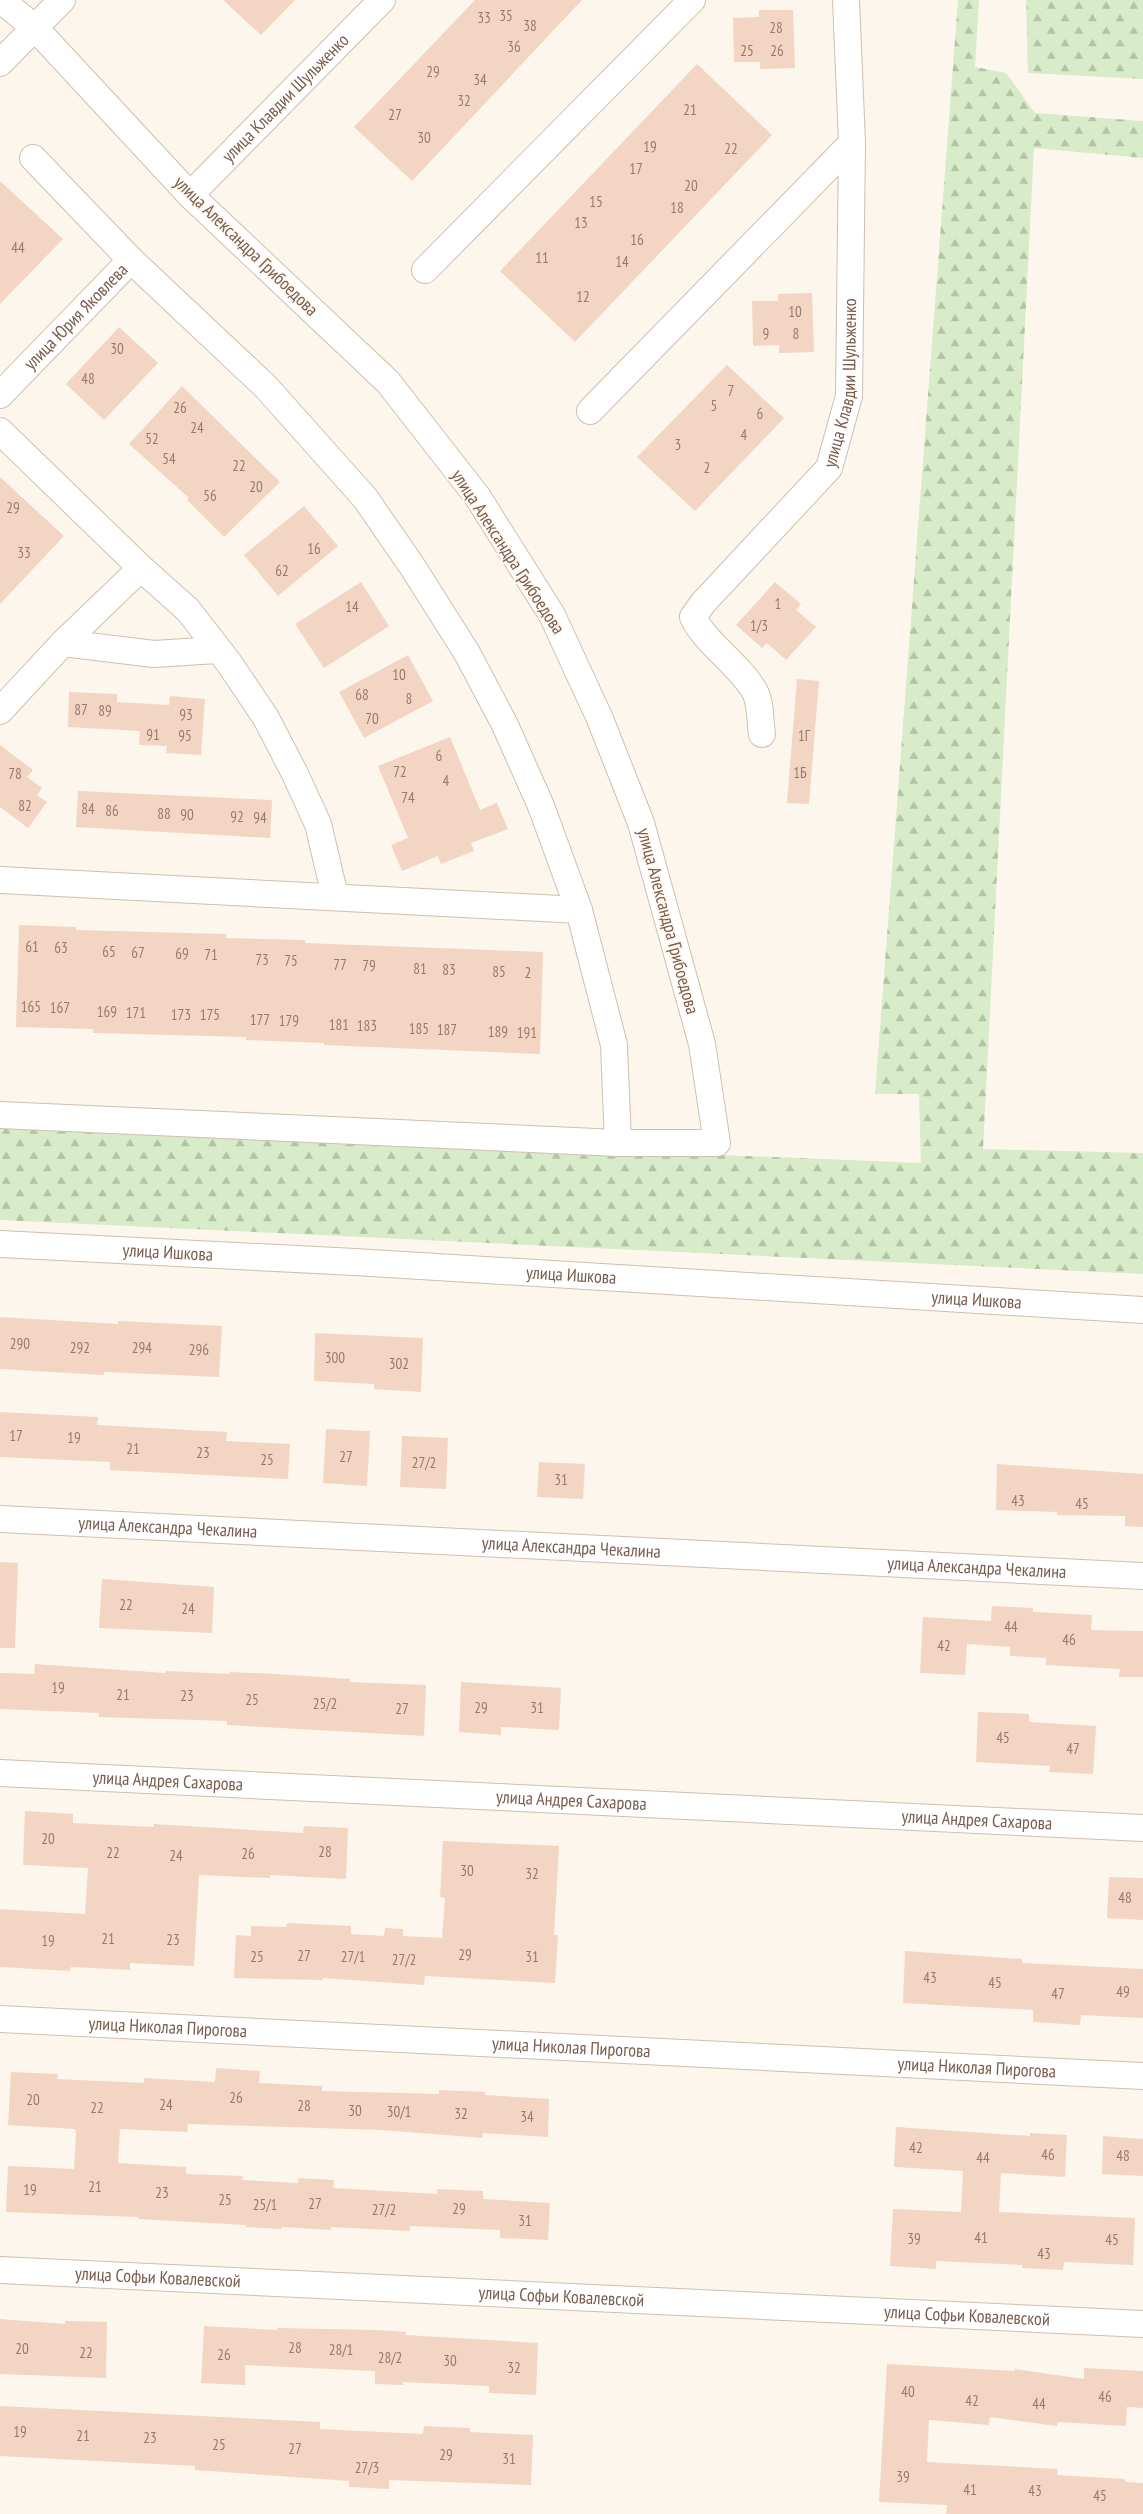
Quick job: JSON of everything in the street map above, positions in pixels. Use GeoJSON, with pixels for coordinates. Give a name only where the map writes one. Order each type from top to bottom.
{"type":"FeatureCollection","features":[{"type":"Feature","properties":{"kind":"street","name":"улица Александра Грибоедова"},"geometry":{"type":"LineString","coordinates":[[1,0],[35,28],[190,195],[388,382],[477,496],[552,614],[600,719],[641,823],[702,1044],[717,1143],[618,1143]]}},
{"type":"Feature","properties":{"kind":"street"},"geometry":{"type":"LineString","coordinates":[[0,63],[62,0]]}},
{"type":"Feature","properties":{"kind":"street","name":"улица Клавдии Шульженко"},"geometry":{"type":"LineString","coordinates":[[190,195],[382,0]]}},
{"type":"Feature","properties":{"kind":"street"},"geometry":{"type":"LineString","coordinates":[[425,270],[692,0]]}},
{"type":"Feature","properties":{"kind":"street","name":"улица Клавдии Шульженко"},"geometry":{"type":"LineString","coordinates":[[762,734],[756,693],[718,647],[697,626],[693,617],[703,603],[830,468],[849,396],[852,143],[846,0]]}},
{"type":"Feature","properties":{"kind":"street"},"geometry":{"type":"LineString","coordinates":[[590,411],[852,143]]}},
{"type":"Feature","properties":{"kind":"street"},"geometry":{"type":"LineString","coordinates":[[0,1115],[618,1143],[614,1045],[579,910],[541,806],[504,724],[467,653],[365,498],[266,387],[131,260],[33,158]]}},
{"type":"Feature","properties":{"kind":"street","name":"улица Юрия Яковлева"},"geometry":{"type":"LineString","coordinates":[[0,395],[131,260]]}},
{"type":"Feature","properties":{"kind":"street"},"geometry":{"type":"LineString","coordinates":[[0,430],[141,568],[188,610],[217,650],[229,663],[266,718],[318,824],[335,896]]}},
{"type":"Feature","properties":{"kind":"street"},"geometry":{"type":"LineString","coordinates":[[0,711],[63,644],[141,568]]}},
{"type":"Feature","properties":{"kind":"street"},"geometry":{"type":"LineString","coordinates":[[63,644],[154,654],[217,650]]}},
{"type":"Feature","properties":{"kind":"street"},"geometry":{"type":"LineString","coordinates":[[0,880],[579,910]]}},
{"type":"Feature","properties":{"kind":"street","name":"улица Ишкова"},"geometry":{"type":"LineString","coordinates":[[0,1244],[355,1262],[1143,1310]]}},
{"type":"Feature","properties":{"kind":"street","name":"улица Александра Чекалина"},"geometry":{"type":"LineString","coordinates":[[0,1519],[1143,1576]]}},
{"type":"Feature","properties":{"kind":"street","name":"улица Андрея Сахарова"},"geometry":{"type":"LineString","coordinates":[[0,1773],[1143,1828]]}},
{"type":"Feature","properties":{"kind":"street","name":"улица Николая Пирогова"},"geometry":{"type":"LineString","coordinates":[[0,2020],[1143,2076]]}},
{"type":"Feature","properties":{"kind":"street","name":"улица Софьи Ковалевской"},"geometry":{"type":"LineString","coordinates":[[0,2270],[1134,2324]]}},
{"type":"Feature","properties":{"kind":"green space"},"geometry":{"type":"Polygon","coordinates":[[[958,0],[979,0],[975,67],[1006,73],[1035,113],[1143,121],[1143,158],[1034,148],[983,1149],[1143,1153],[1143,1274],[0,1220],[0,1126],[921,1163],[919,1094],[875,1094],[958,0]]]}},
{"type":"Feature","properties":{"kind":"green space"},"geometry":{"type":"Polygon","coordinates":[[[1026,0],[1143,0],[1143,79],[1028,73],[1026,0]]]}},
{"type":"Feature","properties":{"kind":"building"},"geometry":{"type":"Polygon","coordinates":[[[223,0],[295,0],[261,35],[223,0]]]}},
{"type":"Feature","properties":{"kind":"building"},"geometry":{"type":"Polygon","coordinates":[[[475,0],[582,0],[412,181],[354,127],[475,0]]]}},
{"type":"Feature","properties":{"kind":"building"},"geometry":{"type":"Polygon","coordinates":[[[759,10],[793,10],[795,68],[760,69],[760,62],[734,62],[733,18],[759,17],[759,10]]]}},
{"type":"Feature","properties":{"kind":"building"},"geometry":{"type":"Polygon","coordinates":[[[697,64],[772,135],[575,342],[500,271],[697,64]]]}},
{"type":"Feature","properties":{"kind":"building"},"geometry":{"type":"Polygon","coordinates":[[[0,181],[63,239],[0,304],[0,181]]]}},
{"type":"Feature","properties":{"kind":"building"},"geometry":{"type":"Polygon","coordinates":[[[812,293],[814,352],[779,353],[779,345],[753,346],[752,301],[778,301],[778,294],[812,293]]]}},
{"type":"Feature","properties":{"kind":"building"},"geometry":{"type":"Polygon","coordinates":[[[119,327],[158,363],[104,420],[66,384],[119,327]]]}},
{"type":"Feature","properties":{"kind":"building"},"geometry":{"type":"Polygon","coordinates":[[[727,365],[784,418],[695,511],[637,457],[727,365]]]}},
{"type":"Feature","properties":{"kind":"building"},"geometry":{"type":"Polygon","coordinates":[[[182,386],[280,482],[224,537],[187,500],[189,498],[129,444],[182,386]]]}},
{"type":"Feature","properties":{"kind":"building"},"geometry":{"type":"Polygon","coordinates":[[[0,477],[64,536],[0,604],[0,477]]]}},
{"type":"Feature","properties":{"kind":"building"},"geometry":{"type":"Polygon","coordinates":[[[304,506],[338,546],[278,596],[244,555],[304,506]]]}},
{"type":"Feature","properties":{"kind":"building"},"geometry":{"type":"Polygon","coordinates":[[[361,582],[389,626],[324,668],[295,624],[361,582]]]}},
{"type":"Feature","properties":{"kind":"building"},"geometry":{"type":"Polygon","coordinates":[[[775,582],[801,604],[796,610],[816,627],[786,660],[767,643],[762,648],[736,625],[775,582]]]}},
{"type":"Feature","properties":{"kind":"building"},"geometry":{"type":"Polygon","coordinates":[[[408,655],[433,701],[364,738],[339,692],[408,655]]]}},
{"type":"Feature","properties":{"kind":"building"},"geometry":{"type":"Polygon","coordinates":[[[797,679],[819,681],[809,804],[787,803],[797,679]]]}},
{"type":"Feature","properties":{"kind":"building"},"geometry":{"type":"Polygon","coordinates":[[[69,692],[117,694],[117,702],[169,705],[170,696],[205,699],[201,755],[166,753],[167,746],[139,745],[140,731],[68,727],[69,692]]]}},
{"type":"Feature","properties":{"kind":"building"},"geometry":{"type":"Polygon","coordinates":[[[450,737],[480,810],[497,803],[508,829],[471,843],[474,851],[441,864],[438,856],[402,871],[391,845],[408,838],[378,766],[450,737]]]}},
{"type":"Feature","properties":{"kind":"building"},"geometry":{"type":"Polygon","coordinates":[[[0,745],[33,770],[27,777],[42,788],[37,795],[47,802],[28,828],[0,807],[0,745]]]}},
{"type":"Feature","properties":{"kind":"building"},"geometry":{"type":"Polygon","coordinates":[[[78,791],[272,800],[270,838],[76,827],[78,791]]]}},
{"type":"Feature","properties":{"kind":"building"},"geometry":{"type":"Polygon","coordinates":[[[19,925],[76,927],[76,930],[226,934],[226,938],[305,940],[305,943],[543,952],[540,1054],[324,1045],[324,1043],[246,1040],[246,1037],[93,1033],[93,1029],[16,1027],[19,925]]]}},
{"type":"Feature","properties":{"kind":"building"},"geometry":{"type":"Polygon","coordinates":[[[0,1317],[118,1324],[118,1321],[222,1326],[219,1377],[104,1372],[104,1375],[0,1369],[0,1317]]]}},
{"type":"Feature","properties":{"kind":"building"},"geometry":{"type":"Polygon","coordinates":[[[315,1333],[423,1338],[421,1392],[374,1389],[374,1384],[314,1381],[315,1333]]]}},
{"type":"Feature","properties":{"kind":"building"},"geometry":{"type":"Polygon","coordinates":[[[0,1412],[98,1417],[97,1425],[227,1432],[226,1441],[290,1444],[288,1479],[110,1470],[110,1462],[0,1457],[0,1412]]]}},
{"type":"Feature","properties":{"kind":"building"},"geometry":{"type":"Polygon","coordinates":[[[326,1429],[370,1431],[367,1486],[323,1483],[326,1429]]]}},
{"type":"Feature","properties":{"kind":"building"},"geometry":{"type":"Polygon","coordinates":[[[402,1436],[448,1438],[446,1489],[400,1487],[402,1436]]]}},
{"type":"Feature","properties":{"kind":"building"},"geometry":{"type":"Polygon","coordinates":[[[539,1462],[585,1464],[583,1499],[537,1497],[539,1462]]]}},
{"type":"Feature","properties":{"kind":"building"},"geometry":{"type":"Polygon","coordinates":[[[997,1464],[1143,1474],[1143,1527],[1125,1526],[1125,1516],[1057,1515],[1057,1512],[996,1510],[997,1464]]]}},
{"type":"Feature","properties":{"kind":"building"},"geometry":{"type":"Polygon","coordinates":[[[0,1562],[18,1563],[15,1648],[0,1648],[0,1562]]]}},
{"type":"Feature","properties":{"kind":"building"},"geometry":{"type":"Polygon","coordinates":[[[102,1579],[214,1587],[212,1633],[99,1628],[102,1579]]]}},
{"type":"Feature","properties":{"kind":"building"},"geometry":{"type":"Polygon","coordinates":[[[992,1606],[1033,1608],[1033,1612],[1092,1615],[1091,1630],[1143,1631],[1143,1677],[1119,1677],[1120,1669],[1046,1665],[1046,1658],[1010,1656],[1010,1647],[967,1644],[965,1675],[920,1673],[923,1617],[991,1621],[992,1606]]]}},
{"type":"Feature","properties":{"kind":"building"},"geometry":{"type":"Polygon","coordinates":[[[35,1664],[165,1673],[166,1671],[276,1674],[350,1679],[350,1682],[426,1685],[424,1736],[227,1725],[227,1721],[99,1717],[99,1713],[0,1709],[0,1673],[34,1674],[35,1664]]]}},
{"type":"Feature","properties":{"kind":"building"},"geometry":{"type":"Polygon","coordinates":[[[461,1682],[561,1688],[559,1730],[501,1727],[501,1735],[459,1732],[461,1682]]]}},
{"type":"Feature","properties":{"kind":"building"},"geometry":{"type":"Polygon","coordinates":[[[978,1712],[1029,1714],[1029,1722],[1096,1726],[1093,1774],[1049,1772],[1050,1766],[976,1762],[978,1712]]]}},
{"type":"Feature","properties":{"kind":"building"},"geometry":{"type":"Polygon","coordinates":[[[25,1811],[73,1814],[73,1823],[154,1827],[154,1824],[303,1833],[304,1826],[348,1828],[346,1879],[270,1875],[270,1878],[199,1875],[194,1966],[130,1963],[130,1970],[71,1967],[70,1971],[0,1967],[0,1909],[85,1914],[88,1868],[23,1865],[25,1811]]]}},
{"type":"Feature","properties":{"kind":"building"},"geometry":{"type":"Polygon","coordinates":[[[443,1841],[559,1846],[554,1935],[558,1935],[555,1983],[425,1976],[424,1985],[323,1978],[323,1980],[234,1978],[236,1935],[251,1936],[251,1926],[286,1927],[287,1923],[351,1926],[351,1934],[384,1936],[385,1928],[403,1929],[403,1936],[442,1938],[445,1898],[440,1897],[443,1841]]]}},
{"type":"Feature","properties":{"kind":"building"},"geometry":{"type":"Polygon","coordinates":[[[1109,1877],[1143,1878],[1143,1920],[1107,1918],[1109,1877]]]}},
{"type":"Feature","properties":{"kind":"building"},"geometry":{"type":"Polygon","coordinates":[[[905,1951],[1022,1959],[1022,1963],[1143,1969],[1143,2018],[1081,2015],[1080,2025],[1033,2022],[1033,2010],[903,2003],[905,1951]]]}},
{"type":"Feature","properties":{"kind":"building"},"geometry":{"type":"Polygon","coordinates":[[[216,2068],[260,2071],[259,2083],[322,2086],[322,2091],[439,2094],[439,2090],[485,2092],[485,2095],[549,2099],[548,2137],[483,2133],[483,2138],[382,2130],[188,2124],[187,2132],[120,2129],[118,2163],[186,2167],[186,2174],[243,2176],[242,2180],[298,2183],[298,2178],[334,2180],[333,2188],[437,2194],[437,2189],[483,2191],[483,2199],[550,2203],[548,2240],[500,2238],[500,2230],[410,2226],[410,2231],[331,2227],[331,2230],[282,2227],[281,2229],[246,2227],[246,2225],[138,2219],[138,2217],[6,2212],[8,2166],[74,2169],[76,2133],[75,2129],[8,2125],[11,2072],[58,2074],[57,2079],[144,2083],[144,2078],[215,2082],[216,2068]]]}},
{"type":"Feature","properties":{"kind":"building"},"geometry":{"type":"Polygon","coordinates":[[[896,2127],[1030,2136],[1030,2133],[1067,2135],[1065,2177],[1001,2173],[999,2212],[1135,2218],[1133,2265],[1064,2262],[1063,2270],[1022,2268],[1023,2265],[936,2261],[936,2269],[890,2266],[893,2209],[961,2212],[963,2171],[894,2167],[896,2127]]]}},
{"type":"Feature","properties":{"kind":"building"},"geometry":{"type":"Polygon","coordinates":[[[1103,2136],[1143,2139],[1143,2176],[1102,2174],[1103,2136]]]}},
{"type":"Feature","properties":{"kind":"building"},"geometry":{"type":"Polygon","coordinates":[[[0,2319],[65,2324],[65,2321],[107,2322],[106,2378],[0,2374],[0,2319]]]}},
{"type":"Feature","properties":{"kind":"building"},"geometry":{"type":"Polygon","coordinates":[[[204,2326],[277,2330],[277,2328],[377,2330],[406,2332],[406,2335],[538,2343],[536,2395],[489,2393],[489,2386],[403,2382],[403,2385],[375,2384],[375,2371],[245,2365],[245,2385],[201,2383],[204,2326]]]}},
{"type":"Feature","properties":{"kind":"building"},"geometry":{"type":"Polygon","coordinates":[[[887,2364],[1015,2371],[1015,2369],[1084,2379],[1084,2368],[1143,2371],[1143,2408],[1127,2407],[1126,2426],[1058,2422],[1057,2426],[990,2417],[989,2425],[929,2420],[927,2462],[1058,2469],[1057,2475],[1125,2479],[1125,2482],[1143,2483],[1143,2514],[946,2514],[947,2505],[879,2502],[887,2364]]]}},
{"type":"Feature","properties":{"kind":"building"},"geometry":{"type":"Polygon","coordinates":[[[0,2406],[320,2422],[320,2429],[423,2434],[424,2426],[470,2428],[470,2432],[533,2435],[531,2485],[389,2480],[389,2489],[349,2487],[349,2481],[195,2470],[195,2466],[0,2456],[0,2406]]]}}]}
